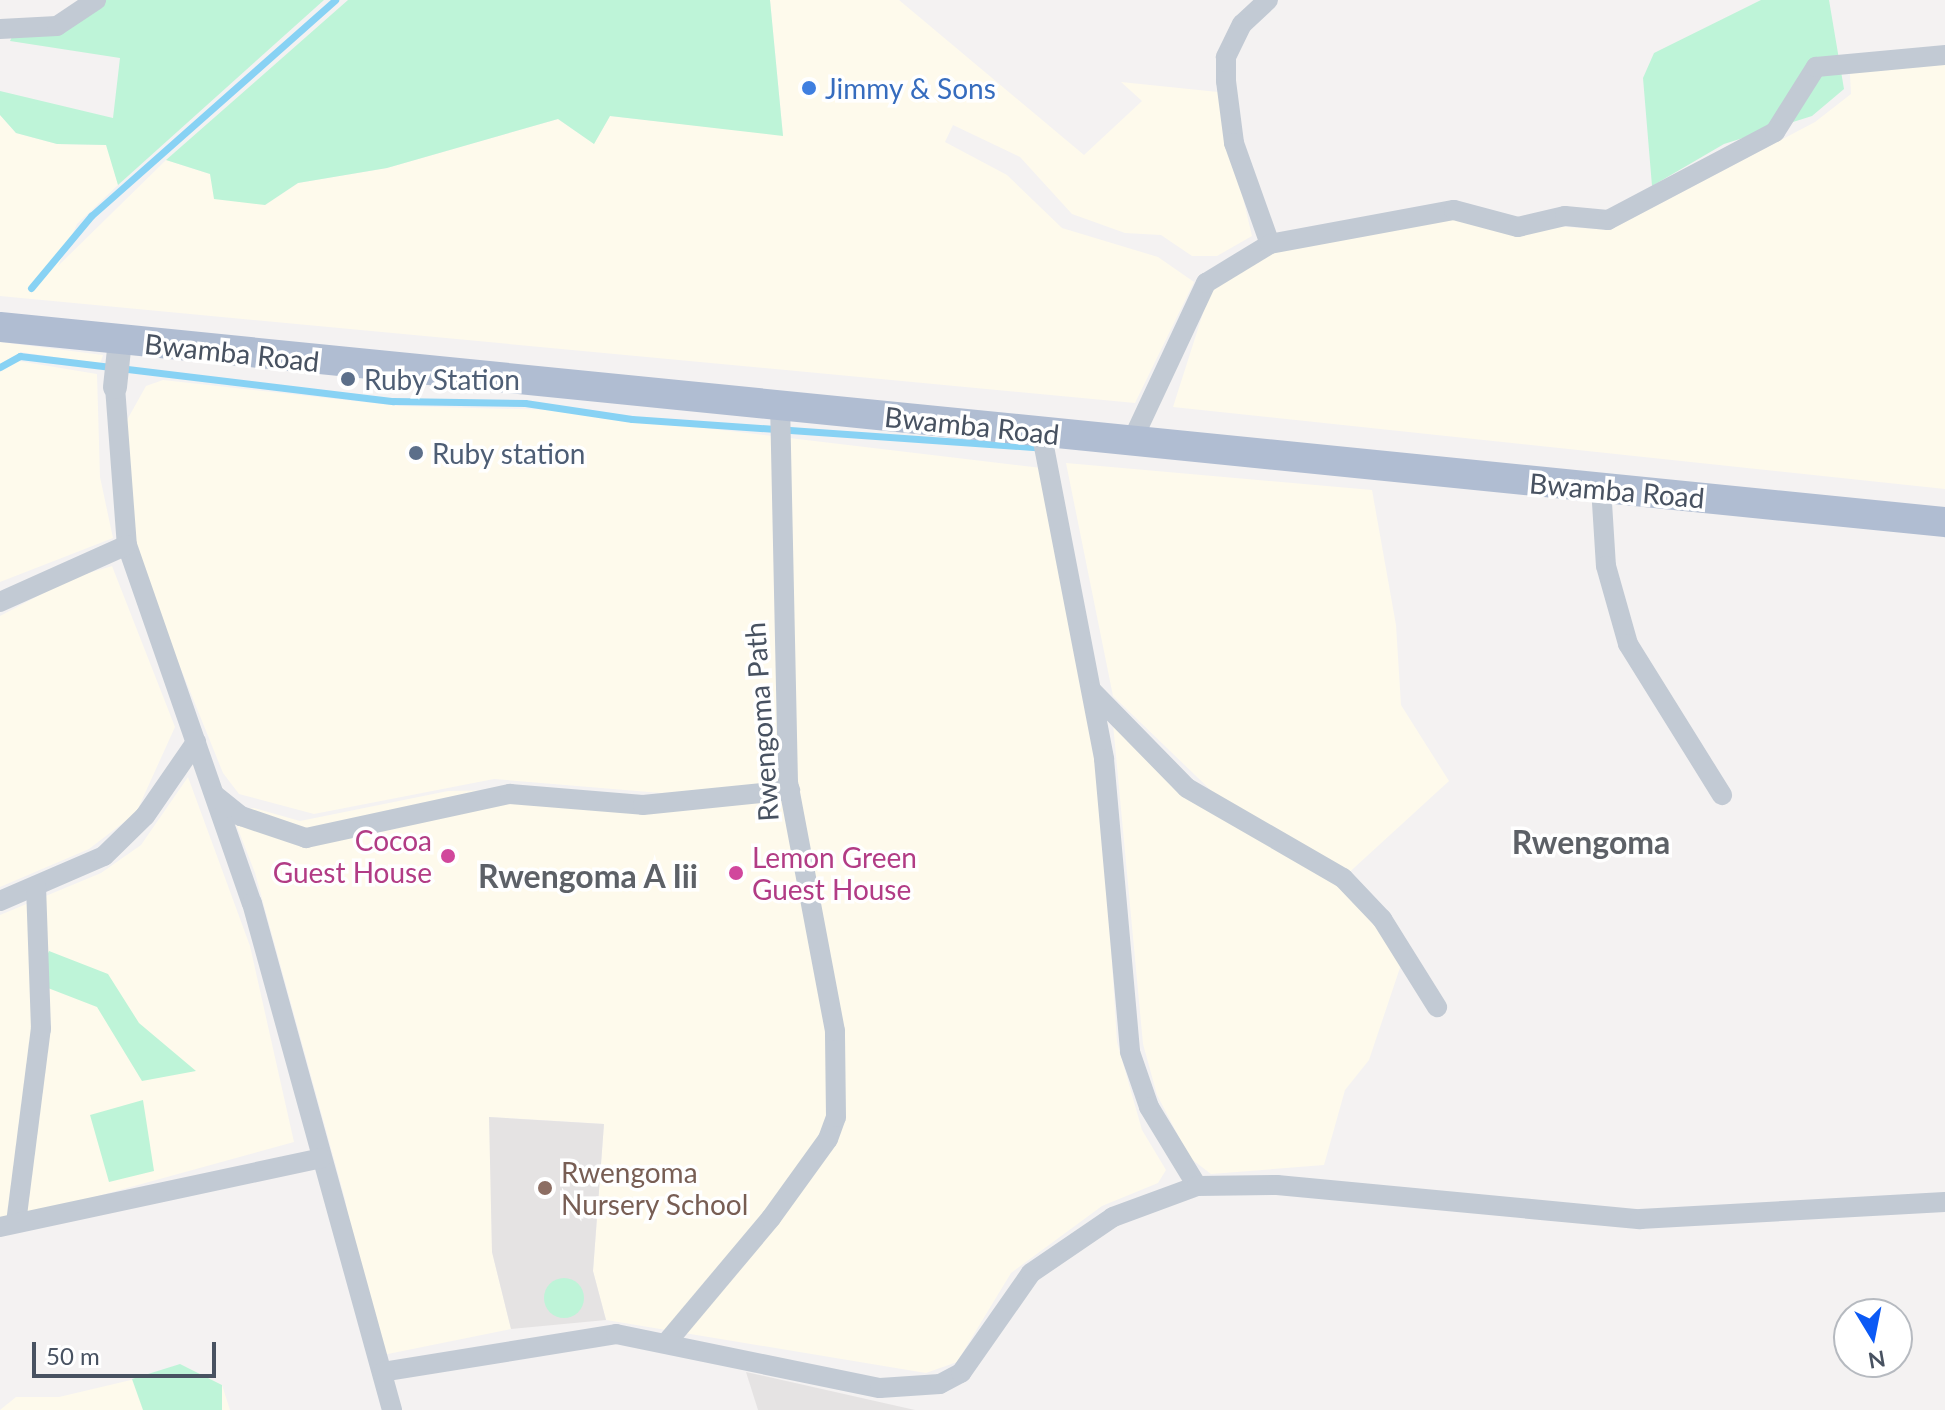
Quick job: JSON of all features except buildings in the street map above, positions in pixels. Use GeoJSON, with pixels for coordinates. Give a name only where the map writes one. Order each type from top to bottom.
{"type":"FeatureCollection","features":[{"type":"Feature","properties":{"kind":"main road","name":"Bwamba Road"},"geometry":{"type":"LineString","coordinates":[[0,327],[1041,431],[1131,443],[1945,522]]}},
{"type":"Feature","properties":{"kind":"street"},"geometry":{"type":"LineString","coordinates":[[0,29],[57,26],[96,0]]}},
{"type":"Feature","properties":{"kind":"street"},"geometry":{"type":"LineString","coordinates":[[1268,0],[1242,24],[1226,57],[1226,81],[1234,143],[1270,244]]}},
{"type":"Feature","properties":{"kind":"street"},"geometry":{"type":"LineString","coordinates":[[1131,443],[1206,283],[1270,244],[1454,210],[1518,227],[1565,216],[1608,220],[1775,132],[1816,67],[1945,55]]}},
{"type":"Feature","properties":{"kind":"street"},"geometry":{"type":"LineString","coordinates":[[120,340],[115,387],[114,454],[127,545],[216,796],[392,1410]]}},
{"type":"Feature","properties":{"kind":"street","name":"Rwengoma Path"},"geometry":{"type":"LineString","coordinates":[[667,1342],[771,1218],[833,1128],[835,1031],[790,790],[780,405]]}},
{"type":"Feature","properties":{"kind":"street"},"geometry":{"type":"LineString","coordinates":[[1041,431],[1093,692],[1130,1052],[1149,1107],[1197,1186]]}},
{"type":"Feature","properties":{"kind":"street"},"geometry":{"type":"LineString","coordinates":[[1601,487],[1606,566],[1628,644],[1722,795]]}},
{"type":"Feature","properties":{"kind":"street"},"geometry":{"type":"LineString","coordinates":[[0,602],[127,545]]}},
{"type":"Feature","properties":{"kind":"street"},"geometry":{"type":"LineString","coordinates":[[1093,692],[1187,788],[1343,878],[1382,919],[1437,1007]]}},
{"type":"Feature","properties":{"kind":"street"},"geometry":{"type":"LineString","coordinates":[[0,901],[104,856],[145,816],[196,742]]}},
{"type":"Feature","properties":{"kind":"street"},"geometry":{"type":"LineString","coordinates":[[216,796],[241,816],[306,838],[510,794],[643,805],[790,790]]}},
{"type":"Feature","properties":{"kind":"street"},"geometry":{"type":"LineString","coordinates":[[36,886],[41,1029],[8,1225],[321,1158]]}},
{"type":"Feature","properties":{"kind":"street"},"geometry":{"type":"LineString","coordinates":[[382,1372],[593,1336],[667,1342],[880,1388],[940,1384],[961,1373],[1031,1273],[1113,1217],[1197,1186],[1277,1185],[1640,1219],[1945,1202]]}},
{"type":"Feature","properties":{"kind":"shaded area"},"geometry":{"type":"Polygon","coordinates":[[[770,0],[899,0],[1084,155],[1142,101],[1121,82],[1218,92],[1252,236],[1217,256],[1192,256],[1161,235],[1125,233],[1072,214],[1020,157],[953,125],[945,142],[1007,175],[1062,228],[1158,257],[1194,282],[1135,403],[0,296],[0,115],[16,133],[57,144],[107,145],[118,185],[77,224],[58,266],[166,160],[210,174],[265,205],[298,183],[387,168],[558,119],[594,144],[610,116],[783,135],[770,0]]]}},
{"type":"Feature","properties":{"kind":"shaded area"},"geometry":{"type":"Polygon","coordinates":[[[1945,48],[1945,489],[1173,407],[1211,288],[1267,253],[1453,219],[1610,230],[1815,122],[1851,94],[1849,56],[1945,48]]]}},
{"type":"Feature","properties":{"kind":"shaded area"},"geometry":{"type":"Polygon","coordinates":[[[0,342],[103,355],[100,364],[21,352],[0,364],[0,342]]]}},
{"type":"Feature","properties":{"kind":"shaded area"},"geometry":{"type":"Polygon","coordinates":[[[18,361],[97,374],[100,477],[113,538],[0,582],[0,372],[18,361]]]}},
{"type":"Feature","properties":{"kind":"shaded area"},"geometry":{"type":"Polygon","coordinates":[[[163,380],[400,406],[552,410],[1042,468],[1100,772],[1117,1042],[1142,1130],[1166,1170],[1158,1183],[1102,1206],[1011,1273],[957,1362],[926,1373],[606,1320],[593,1271],[604,1124],[490,1117],[492,1252],[511,1329],[373,1357],[345,1199],[255,873],[231,811],[254,808],[300,821],[448,791],[560,789],[632,798],[779,789],[661,793],[494,779],[314,814],[239,794],[223,773],[141,570],[122,472],[127,420],[146,386],[163,380]]]}},
{"type":"Feature","properties":{"kind":"shaded area"},"geometry":{"type":"Polygon","coordinates":[[[1066,463],[1372,490],[1396,625],[1401,705],[1449,781],[1343,878],[1408,944],[1369,1060],[1345,1090],[1324,1165],[1211,1174],[1190,1158],[1157,1095],[1143,1044],[1112,713],[1252,830],[1113,696],[1066,463]]]}},
{"type":"Feature","properties":{"kind":"shaded area"},"geometry":{"type":"Polygon","coordinates":[[[112,566],[175,727],[136,813],[89,849],[0,887],[0,616],[72,578],[112,566]]]}},
{"type":"Feature","properties":{"kind":"shaded area"},"geometry":{"type":"Polygon","coordinates":[[[188,777],[250,946],[294,1142],[0,1223],[0,915],[101,873],[141,845],[188,777]]]}},
{"type":"Feature","properties":{"kind":"shaded area","name":"Rwengoma Nursery School"},"geometry":{"type":"Polygon","coordinates":[[[489,1117],[604,1124],[593,1271],[606,1320],[511,1329],[492,1252],[489,1117]]]}},
{"type":"Feature","properties":{"kind":"shaded area"},"geometry":{"type":"Polygon","coordinates":[[[186,1367],[222,1385],[230,1410],[0,1410],[16,1397],[59,1397],[186,1367]]]}},
{"type":"Feature","properties":{"kind":"shaded area"},"geometry":{"type":"Polygon","coordinates":[[[746,1372],[915,1410],[758,1410],[746,1372]]]}},
{"type":"Feature","properties":{"kind":"green space"},"geometry":{"type":"Polygon","coordinates":[[[91,0],[324,0],[118,185],[106,145],[57,144],[16,133],[0,115],[0,91],[113,118],[120,58],[10,41],[15,30],[35,29],[91,0]]]}},
{"type":"Feature","properties":{"kind":"green space"},"geometry":{"type":"Polygon","coordinates":[[[348,0],[770,0],[783,136],[610,116],[594,144],[558,119],[387,168],[298,183],[265,205],[214,199],[210,174],[166,160],[348,0]]]}},
{"type":"Feature","properties":{"kind":"green space"},"geometry":{"type":"Polygon","coordinates":[[[1761,0],[1829,0],[1844,89],[1812,116],[1724,144],[1652,186],[1643,78],[1654,53],[1761,0]]]}},
{"type":"Feature","properties":{"kind":"green space"},"geometry":{"type":"Polygon","coordinates":[[[49,951],[108,974],[139,1023],[196,1071],[142,1081],[97,1007],[35,983],[49,951]]]}},
{"type":"Feature","properties":{"kind":"green space"},"geometry":{"type":"Polygon","coordinates":[[[143,1100],[154,1171],[109,1182],[90,1115],[143,1100]]]}},
{"type":"Feature","properties":{"kind":"green space"},"geometry":{"type":"Polygon","coordinates":[[[564,1278],[578,1284],[584,1298],[578,1312],[564,1318],[550,1312],[544,1298],[550,1284],[564,1278]]]}},
{"type":"Feature","properties":{"kind":"green space"},"geometry":{"type":"Polygon","coordinates":[[[180,1364],[222,1385],[222,1410],[143,1410],[132,1379],[180,1364]]]}},
{"type":"Feature","properties":{"kind":"waterway"},"geometry":{"type":"LineString","coordinates":[[31,288],[91,216],[335,0]]}},
{"type":"Feature","properties":{"kind":"waterway"},"geometry":{"type":"LineString","coordinates":[[0,367],[20,356],[393,401],[525,403],[632,419],[1043,448]]}},
{"type":"Feature","properties":{"kind":"place","name":"Jimmy & Sons"},"geometry":{"type":"Point","coordinates":[809,88]}},
{"type":"Feature","properties":{"kind":"place","name":"Ruby Station"},"geometry":{"type":"Point","coordinates":[348,379]}},
{"type":"Feature","properties":{"kind":"place","name":"Ruby station"},"geometry":{"type":"Point","coordinates":[416,453]}},
{"type":"Feature","properties":{"kind":"place","name":"Cocoa Guest House"},"geometry":{"type":"Point","coordinates":[448,856]}},
{"type":"Feature","properties":{"kind":"place","name":"Lemon Green Guest House"},"geometry":{"type":"Point","coordinates":[736,873]}},
{"type":"Feature","properties":{"kind":"place","name":"Rwengoma Nursery School"},"geometry":{"type":"Point","coordinates":[545,1188]}},
{"type":"Feature","properties":{"kind":"district","name":"Rwengoma"},"geometry":{"type":"Point","coordinates":[1591,842]}},
{"type":"Feature","properties":{"kind":"district","name":"Rwengoma A Iii"},"geometry":{"type":"Point","coordinates":[588,876]}}]}
